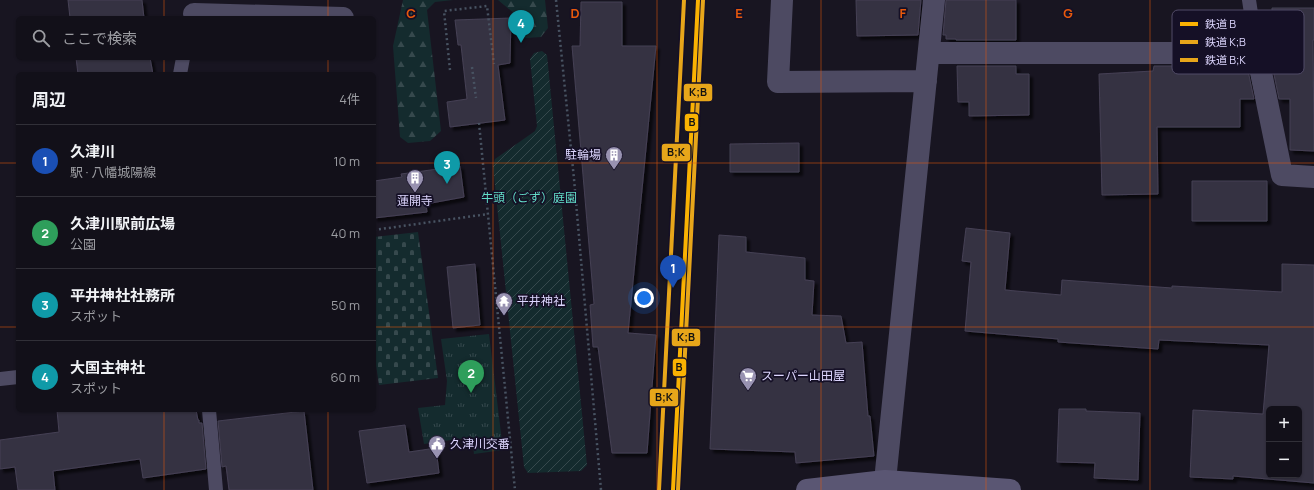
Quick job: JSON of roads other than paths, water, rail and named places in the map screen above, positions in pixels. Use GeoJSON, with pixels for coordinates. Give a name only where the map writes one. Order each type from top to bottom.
{"type":"FeatureCollection","features":[{"type":"Feature","properties":{"kind":"main road"},"geometry":{"type":"LineString","coordinates":[[807,490],[885,481],[965,489],[1010,490]]}},
{"type":"Feature","properties":{"kind":"street"},"geometry":{"type":"LineString","coordinates":[[782,0],[778,82],[926,81]]}},
{"type":"Feature","properties":{"kind":"street"},"geometry":{"type":"LineString","coordinates":[[885,481],[934,0]]}},
{"type":"Feature","properties":{"kind":"street"},"geometry":{"type":"LineString","coordinates":[[193,11],[301,16]]}},
{"type":"Feature","properties":{"kind":"street"},"geometry":{"type":"LineString","coordinates":[[929,53],[1172,52]]}},
{"type":"Feature","properties":{"kind":"street"},"geometry":{"type":"LineString","coordinates":[[1261,74],[1282,175],[1314,176]]}},
{"type":"Feature","properties":{"kind":"lane"},"geometry":{"type":"LineString","coordinates":[[1249,0],[1251,10]]}},
{"type":"Feature","properties":{"kind":"lane"},"geometry":{"type":"LineString","coordinates":[[180,72],[184,60]]}},
{"type":"Feature","properties":{"kind":"lane"},"geometry":{"type":"LineString","coordinates":[[0,379],[16,377]]}},
{"type":"Feature","properties":{"kind":"lane"},"geometry":{"type":"LineString","coordinates":[[209,412],[216,490]]}},
{"type":"Feature","properties":{"kind":"rail line","name":"B;K"},"geometry":{"type":"LineString","coordinates":[[659,490],[684,0]]}},
{"type":"Feature","properties":{"kind":"rail line","name":"B"},"geometry":{"type":"LineString","coordinates":[[673,490],[698,0]]}},
{"type":"Feature","properties":{"kind":"rail line","name":"K;B"},"geometry":{"type":"LineString","coordinates":[[678,490],[703,0]]}},
{"type":"Feature","properties":{"kind":"place","name":"大国主神社"},"geometry":{"type":"Point","coordinates":[521,43]}},
{"type":"Feature","properties":{"kind":"place","name":"駐輪場"},"geometry":{"type":"Point","coordinates":[614,170]}},
{"type":"Feature","properties":{"kind":"place","name":"平井神社社務所"},"geometry":{"type":"Point","coordinates":[447,184]}},
{"type":"Feature","properties":{"kind":"place","name":"蓮開寺"},"geometry":{"type":"Point","coordinates":[415,193]}},
{"type":"Feature","properties":{"kind":"place","name":"久津川"},"geometry":{"type":"Point","coordinates":[673,288]}},
{"type":"Feature","properties":{"kind":"place","name":"平井神社"},"geometry":{"type":"Point","coordinates":[504,316]}},
{"type":"Feature","properties":{"kind":"place","name":"スーパー山田屋"},"geometry":{"type":"Point","coordinates":[748,391]}},
{"type":"Feature","properties":{"kind":"place","name":"久津川駅前広場"},"geometry":{"type":"Point","coordinates":[471,393]}},
{"type":"Feature","properties":{"kind":"place","name":"久津川交番"},"geometry":{"type":"Point","coordinates":[437,459]}},
{"type":"Feature","properties":{"kind":"park label","name":"牛頭（ごず）庭園"},"geometry":{"type":"Point","coordinates":[529,198]}}]}
